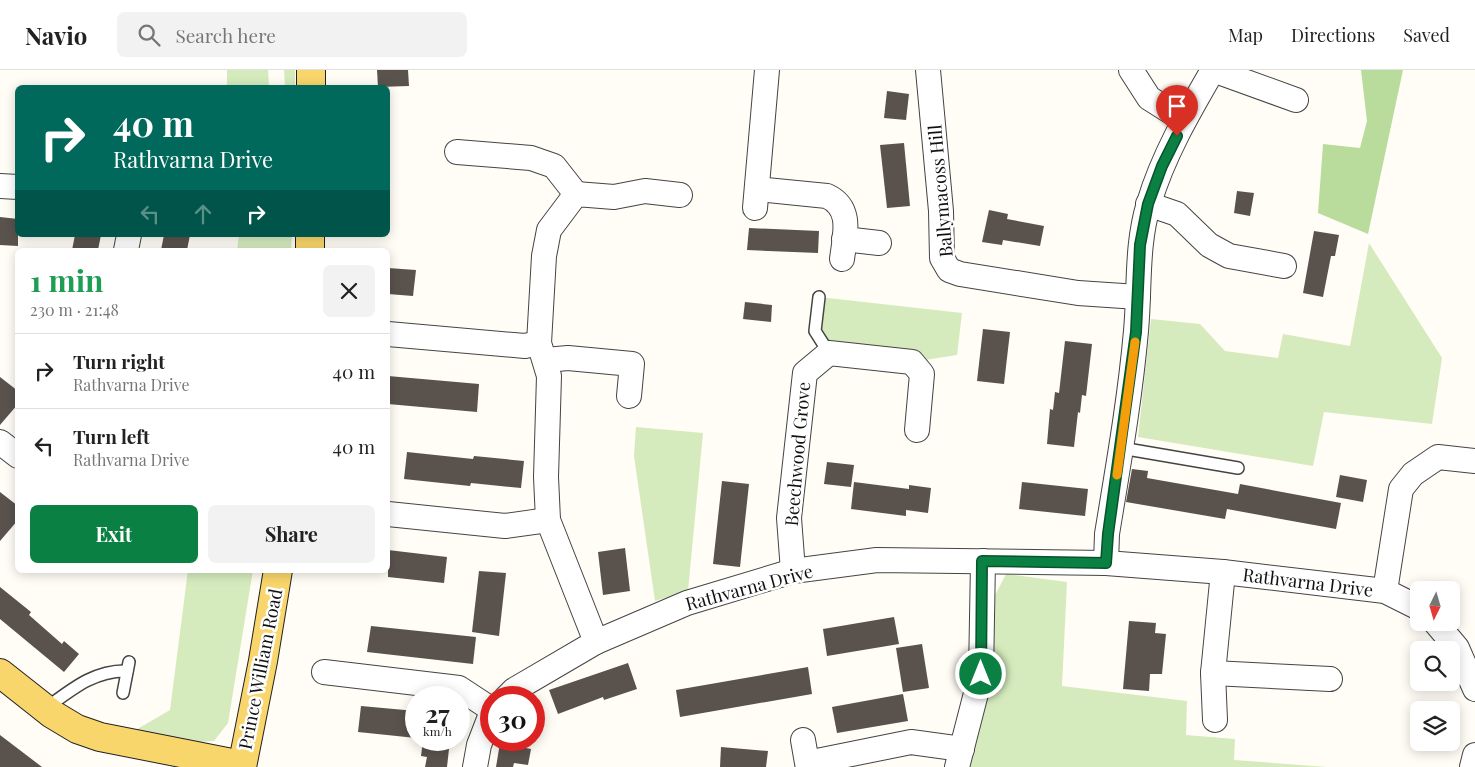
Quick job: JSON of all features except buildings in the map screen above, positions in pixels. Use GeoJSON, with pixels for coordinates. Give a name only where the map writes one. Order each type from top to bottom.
{"type":"FeatureCollection","features":[{"type":"Feature","properties":{"kind":"main road"},"geometry":{"type":"LineString","coordinates":[[311,70],[311,85]]}},
{"type":"Feature","properties":{"kind":"main road","name":"Prince William Road"},"geometry":{"type":"LineString","coordinates":[[242,766],[263,661],[278,573]]}},
{"type":"Feature","properties":{"kind":"main road"},"geometry":{"type":"LineString","coordinates":[[0,673],[45,709],[77,729],[100,737],[242,766]]}},
{"type":"Feature","properties":{"kind":"street"},"geometry":{"type":"LineString","coordinates":[[767,70],[756,198],[828,196],[838,200],[846,214],[843,249],[879,243]]}},
{"type":"Feature","properties":{"kind":"street","name":"Ballymacoss Hill"},"geometry":{"type":"LineString","coordinates":[[927,70],[941,211],[942,258],[948,270],[960,274],[1078,293],[1138,297]]}},
{"type":"Feature","properties":{"kind":"street"},"geometry":{"type":"LineString","coordinates":[[1131,70],[1149,98],[1184,120]]}},
{"type":"Feature","properties":{"kind":"street"},"geometry":{"type":"LineString","coordinates":[[1106,563],[1138,297],[1140,245],[1148,204],[1162,166],[1184,120],[1213,70],[1296,100]]}},
{"type":"Feature","properties":{"kind":"street"},"geometry":{"type":"LineString","coordinates":[[456,152],[531,158],[554,166],[576,194],[614,196],[645,191],[680,195]]}},
{"type":"Feature","properties":{"kind":"street"},"geometry":{"type":"LineString","coordinates":[[0,186],[15,187]]}},
{"type":"Feature","properties":{"kind":"street"},"geometry":{"type":"LineString","coordinates":[[576,194],[550,230],[544,256],[540,305],[543,352],[549,376],[546,477],[548,520],[596,642]]}},
{"type":"Feature","properties":{"kind":"street"},"geometry":{"type":"LineString","coordinates":[[1148,204],[1178,214],[1209,245],[1228,256],[1284,266]]}},
{"type":"Feature","properties":{"kind":"street"},"geometry":{"type":"LineString","coordinates":[[390,334],[525,346],[568,358],[632,364],[629,396]]}},
{"type":"Feature","properties":{"kind":"street"},"geometry":{"type":"LineString","coordinates":[[829,353],[912,362],[922,374],[916,430]]}},
{"type":"Feature","properties":{"kind":"street","name":"Beechwood Grove"},"geometry":{"type":"LineString","coordinates":[[793,571],[790,518],[805,373],[829,353]]}},
{"type":"Feature","properties":{"kind":"street"},"geometry":{"type":"LineString","coordinates":[[0,442],[15,454]]}},
{"type":"Feature","properties":{"kind":"street"},"geometry":{"type":"LineString","coordinates":[[1384,591],[1401,490],[1413,474],[1438,457],[1475,461]]}},
{"type":"Feature","properties":{"kind":"street"},"geometry":{"type":"LineString","coordinates":[[390,514],[505,526],[548,520]]}},
{"type":"Feature","properties":{"kind":"street","name":"Rathvarna Drive"},"geometry":{"type":"LineString","coordinates":[[521,686],[596,642],[687,603],[793,571],[877,560],[1106,563],[1223,572],[1384,591],[1410,604]]}},
{"type":"Feature","properties":{"kind":"street"},"geometry":{"type":"LineString","coordinates":[[803,740],[807,763],[910,742],[959,758],[981,674],[982,561]]}},
{"type":"Feature","properties":{"kind":"street","name":"Rathvarna Drive"},"geometry":{"type":"LineString","coordinates":[[1215,720],[1213,673],[1223,572]]}},
{"type":"Feature","properties":{"kind":"street"},"geometry":{"type":"LineString","coordinates":[[1443,631],[1457,648],[1475,689]]}},
{"type":"Feature","properties":{"kind":"street"},"geometry":{"type":"LineString","coordinates":[[324,672],[459,688],[480,702]]}},
{"type":"Feature","properties":{"kind":"street"},"geometry":{"type":"LineString","coordinates":[[1213,673],[1330,679]]}},
{"type":"Feature","properties":{"kind":"street"},"geometry":{"type":"LineString","coordinates":[[476,767],[480,740]]}},
{"type":"Feature","properties":{"kind":"street"},"geometry":{"type":"LineString","coordinates":[[1472,767],[1475,755]]}},
{"type":"Feature","properties":{"kind":"lane"},"geometry":{"type":"LineString","coordinates":[[819,297],[815,331],[829,353]]}},
{"type":"Feature","properties":{"kind":"lane"},"geometry":{"type":"LineString","coordinates":[[1121,448],[1238,468]]}},
{"type":"Feature","properties":{"kind":"lane"},"geometry":{"type":"LineString","coordinates":[[45,709],[86,679],[128,666],[123,693]]}},
{"type":"Feature","properties":{"kind":"green space"},"geometry":{"type":"Polygon","coordinates":[[[227,70],[268,70],[269,85],[227,85],[227,70]]]}},
{"type":"Feature","properties":{"kind":"green space"},"geometry":{"type":"Polygon","coordinates":[[[284,70],[295,70],[295,85],[285,85],[284,70]]]}},
{"type":"Feature","properties":{"kind":"green space"},"geometry":{"type":"Polygon","coordinates":[[[1361,70],[1403,70],[1368,234],[1318,213],[1323,144],[1360,148],[1367,121],[1361,70]]]}},
{"type":"Feature","properties":{"kind":"green space"},"geometry":{"type":"Polygon","coordinates":[[[239,237],[292,237],[291,248],[237,248],[239,237]]]}},
{"type":"Feature","properties":{"kind":"green space"},"geometry":{"type":"Polygon","coordinates":[[[1369,243],[1442,358],[1432,424],[1324,412],[1313,466],[1138,437],[1151,319],[1200,324],[1225,351],[1278,358],[1283,334],[1350,346],[1369,243]]]}},
{"type":"Feature","properties":{"kind":"green space"},"geometry":{"type":"Polygon","coordinates":[[[819,297],[962,313],[957,355],[912,362],[829,353],[815,331],[819,297]]]}},
{"type":"Feature","properties":{"kind":"green space"},"geometry":{"type":"Polygon","coordinates":[[[636,427],[703,433],[688,591],[655,601],[634,456],[636,427]]]}},
{"type":"Feature","properties":{"kind":"green space"},"geometry":{"type":"Polygon","coordinates":[[[188,573],[253,573],[228,723],[214,741],[199,742],[134,731],[170,710],[188,573]]]}},
{"type":"Feature","properties":{"kind":"green space"},"geometry":{"type":"Polygon","coordinates":[[[1006,574],[1067,582],[1062,686],[1187,701],[1186,735],[1235,739],[1234,760],[1327,767],[969,767],[988,609],[1006,574]]]}},
{"type":"Feature","properties":{"kind":"slow traffic"},"geometry":{"type":"LineString","coordinates":[[1117,475],[1135,342]]}},
{"type":"Feature","properties":{"kind":"route"},"geometry":{"type":"LineString","coordinates":[[981,674],[982,561],[1106,563],[1108,534],[1136,332],[1140,245],[1148,204],[1162,166],[1177,136]]}}]}
